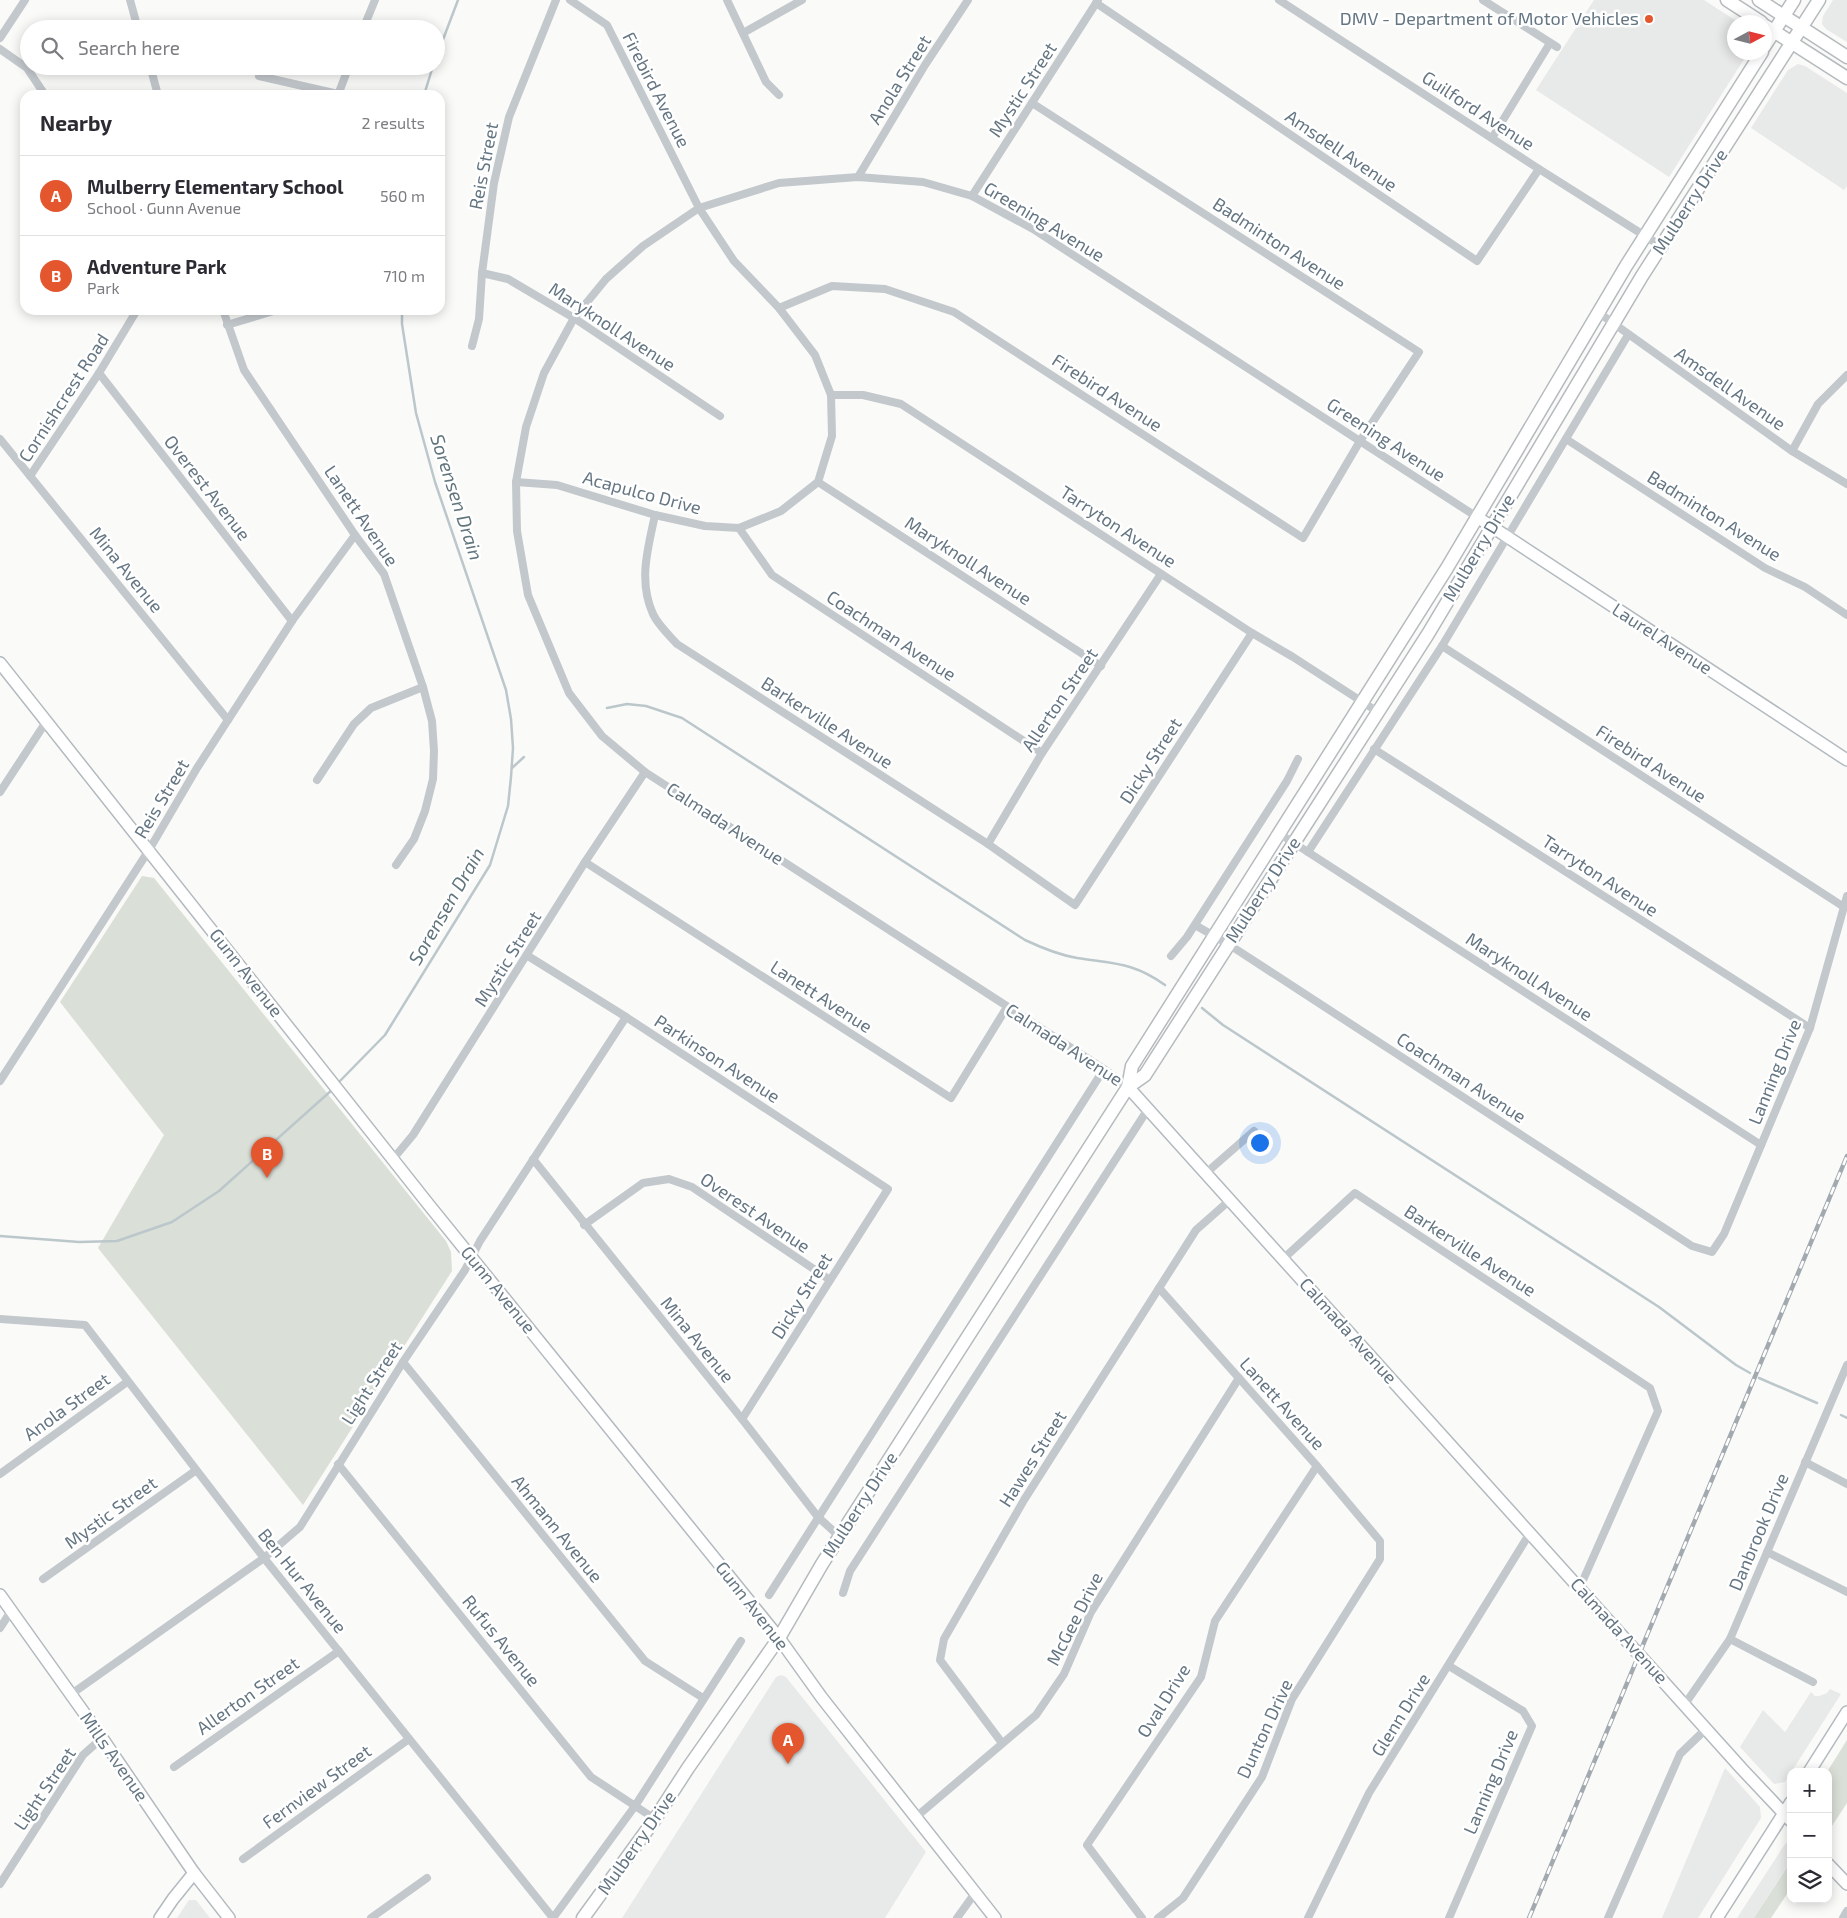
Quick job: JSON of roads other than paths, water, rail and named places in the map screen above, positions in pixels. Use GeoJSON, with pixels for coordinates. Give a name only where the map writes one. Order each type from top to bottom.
{"type":"FeatureCollection","features":[{"type":"Feature","properties":{"kind":"main road"},"geometry":{"type":"LineString","coordinates":[[1727,0],[1750,15]]}},
{"type":"Feature","properties":{"kind":"main road"},"geometry":{"type":"LineString","coordinates":[[1759,0],[1847,58]]}},
{"type":"Feature","properties":{"kind":"main road"},"geometry":{"type":"LineString","coordinates":[[1772,26],[1784,16],[1794,0]]}},
{"type":"Feature","properties":{"kind":"main road","name":"Mulberry Drive"},"geometry":{"type":"LineString","coordinates":[[1128,1087],[1145,1075],[1378,712],[1492,527],[1613,324],[1819,0]]}},
{"type":"Feature","properties":{"kind":"main road"},"geometry":{"type":"LineString","coordinates":[[1772,30],[1847,78]]}},
{"type":"Feature","properties":{"kind":"main road","name":"Mulberry Drive"},"geometry":{"type":"LineString","coordinates":[[583,1918],[655,1819],[688,1768],[779,1638],[840,1537],[1128,1087],[1132,1066],[1447,568],[1599,313],[1757,60]]}},
{"type":"Feature","properties":{"kind":"street"},"geometry":{"type":"LineString","coordinates":[[0,38],[25,0]]}},
{"type":"Feature","properties":{"kind":"street"},"geometry":{"type":"LineString","coordinates":[[130,0],[136,20]]}},
{"type":"Feature","properties":{"kind":"street"},"geometry":{"type":"LineString","coordinates":[[367,20],[375,0]]}},
{"type":"Feature","properties":{"kind":"street","name":"Reis Street"},"geometry":{"type":"LineString","coordinates":[[472,346],[478,319],[494,183],[509,117],[556,0]]}},
{"type":"Feature","properties":{"kind":"street","name":"Firebird Avenue"},"geometry":{"type":"LineString","coordinates":[[570,0],[607,25],[699,208]]}},
{"type":"Feature","properties":{"kind":"street"},"geometry":{"type":"LineString","coordinates":[[727,0],[766,82],[779,95]]}},
{"type":"Feature","properties":{"kind":"street"},"geometry":{"type":"LineString","coordinates":[[743,33],[802,0]]}},
{"type":"Feature","properties":{"kind":"street","name":"Anola Street"},"geometry":{"type":"LineString","coordinates":[[858,177],[925,65],[968,0]]}},
{"type":"Feature","properties":{"kind":"street","name":"Guilford Avenue"},"geometry":{"type":"LineString","coordinates":[[1279,0],[1539,169],[1662,246]]}},
{"type":"Feature","properties":{"kind":"street"},"geometry":{"type":"LineString","coordinates":[[1483,0],[1554,45],[1492,138]]}},
{"type":"Feature","properties":{"kind":"street","name":"Mystic Street"},"geometry":{"type":"LineString","coordinates":[[972,196],[1097,1]]}},
{"type":"Feature","properties":{"kind":"street","name":"Amsdell Avenue"},"geometry":{"type":"LineString","coordinates":[[1097,1],[1477,261],[1539,169]]}},
{"type":"Feature","properties":{"kind":"street"},"geometry":{"type":"LineString","coordinates":[[0,49],[20,63]]}},
{"type":"Feature","properties":{"kind":"street"},"geometry":{"type":"LineString","coordinates":[[32,75],[43,90]]}},
{"type":"Feature","properties":{"kind":"street"},"geometry":{"type":"LineString","coordinates":[[152,75],[157,90]]}},
{"type":"Feature","properties":{"kind":"street"},"geometry":{"type":"LineString","coordinates":[[340,90],[346,75]]}},
{"type":"Feature","properties":{"kind":"street"},"geometry":{"type":"LineString","coordinates":[[259,76],[317,90]]}},
{"type":"Feature","properties":{"kind":"street","name":"Badminton Avenue"},"geometry":{"type":"LineString","coordinates":[[1032,103],[1419,352],[1360,441]]}},
{"type":"Feature","properties":{"kind":"street","name":"Greening Avenue"},"geometry":{"type":"LineString","coordinates":[[574,318],[606,279],[643,246],[699,208],[779,183],[858,177],[923,182],[972,196],[1033,229],[1477,517]]}},
{"type":"Feature","properties":{"kind":"street"},"geometry":{"type":"LineString","coordinates":[[699,208],[734,260],[779,308],[815,355],[831,395],[832,436],[818,482]]}},
{"type":"Feature","properties":{"kind":"street","name":"Maryknoll Avenue"},"geometry":{"type":"LineString","coordinates":[[482,273],[508,280],[574,318],[720,416]]}},
{"type":"Feature","properties":{"kind":"street","name":"Firebird Avenue"},"geometry":{"type":"LineString","coordinates":[[779,308],[832,286],[885,289],[954,312],[1304,538],[1360,441]]}},
{"type":"Feature","properties":{"kind":"street","name":"Amsdell Avenue"},"geometry":{"type":"LineString","coordinates":[[1599,313],[1792,451],[1847,484]]}},
{"type":"Feature","properties":{"kind":"street","name":"Cornishcrest Road"},"geometry":{"type":"LineString","coordinates":[[30,476],[99,373],[135,315]]}},
{"type":"Feature","properties":{"kind":"street","name":"Lanett Avenue"},"geometry":{"type":"LineString","coordinates":[[224,315],[244,370],[384,574],[423,687],[432,721],[433,779],[425,811],[414,839],[396,866]]}},
{"type":"Feature","properties":{"kind":"street"},"geometry":{"type":"LineString","coordinates":[[227,325],[260,315]]}},
{"type":"Feature","properties":{"kind":"street","name":"Calmada Avenue"},"geometry":{"type":"LineString","coordinates":[[574,318],[544,373],[526,428],[516,482],[517,531],[528,595],[569,693],[602,736],[645,772],[1104,1068],[1128,1087],[1787,1817]]}},
{"type":"Feature","properties":{"kind":"street"},"geometry":{"type":"LineString","coordinates":[[1308,852],[1442,646],[1628,335]]}},
{"type":"Feature","properties":{"kind":"street","name":"Overest Avenue"},"geometry":{"type":"LineString","coordinates":[[99,373],[292,621]]}},
{"type":"Feature","properties":{"kind":"street"},"geometry":{"type":"LineString","coordinates":[[1792,451],[1818,404],[1847,375]]}},
{"type":"Feature","properties":{"kind":"street","name":"Tarryton Avenue"},"geometry":{"type":"LineString","coordinates":[[831,395],[863,395],[901,404],[1252,633],[1378,712]]}},
{"type":"Feature","properties":{"kind":"street","name":"Mina Avenue"},"geometry":{"type":"LineString","coordinates":[[0,439],[228,720]]}},
{"type":"Feature","properties":{"kind":"street","name":"Badminton Avenue"},"geometry":{"type":"LineString","coordinates":[[1566,439],[1765,568],[1805,587],[1847,615]]}},
{"type":"Feature","properties":{"kind":"street","name":"Acapulco Drive"},"geometry":{"type":"LineString","coordinates":[[516,482],[557,484],[654,515],[705,526],[739,528],[781,511],[818,482]]}},
{"type":"Feature","properties":{"kind":"street","name":"Maryknoll Avenue"},"geometry":{"type":"LineString","coordinates":[[818,482],[1101,666]]}},
{"type":"Feature","properties":{"kind":"street","name":"Barkerville Avenue"},"geometry":{"type":"LineString","coordinates":[[654,515],[645,563],[645,590],[654,615],[677,644],[988,844],[1076,905]]}},
{"type":"Feature","properties":{"kind":"street","name":"Laurel Avenue"},"geometry":{"type":"LineString","coordinates":[[1477,517],[1847,760]]}},
{"type":"Feature","properties":{"kind":"street","name":"Coachman Avenue"},"geometry":{"type":"LineString","coordinates":[[739,528],[772,575],[1042,754]]}},
{"type":"Feature","properties":{"kind":"street","name":"Reis Street"},"geometry":{"type":"LineString","coordinates":[[0,1081],[149,850],[228,720],[292,621],[356,535]]}},
{"type":"Feature","properties":{"kind":"street","name":"Allerton Street"},"geometry":{"type":"LineString","coordinates":[[988,844],[1042,754],[1161,574]]}},
{"type":"Feature","properties":{"kind":"street","name":"Dicky Street"},"geometry":{"type":"LineString","coordinates":[[1076,905],[1252,633]]}},
{"type":"Feature","properties":{"kind":"street","name":"Firebird Avenue"},"geometry":{"type":"LineString","coordinates":[[1442,646],[1844,907]]}},
{"type":"Feature","properties":{"kind":"street","name":"Gunn Avenue"},"geometry":{"type":"LineString","coordinates":[[0,663],[471,1257],[779,1638],[822,1698],[996,1918]]}},
{"type":"Feature","properties":{"kind":"street"},"geometry":{"type":"LineString","coordinates":[[317,780],[354,724],[371,708],[423,687]]}},
{"type":"Feature","properties":{"kind":"street"},"geometry":{"type":"LineString","coordinates":[[0,792],[46,722]]}},
{"type":"Feature","properties":{"kind":"street","name":"Tarryton Avenue"},"geometry":{"type":"LineString","coordinates":[[1374,749],[1810,1028]]}},
{"type":"Feature","properties":{"kind":"street"},"geometry":{"type":"LineString","coordinates":[[1171,956],[1195,925],[1287,781],[1298,759]]}},
{"type":"Feature","properties":{"kind":"street","name":"Mystic Street"},"geometry":{"type":"LineString","coordinates":[[393,1159],[412,1136],[528,956],[585,862],[645,772]]}},
{"type":"Feature","properties":{"kind":"street","name":"Maryknoll Avenue"},"geometry":{"type":"LineString","coordinates":[[1280,834],[1761,1145]]}},
{"type":"Feature","properties":{"kind":"street","name":"Lanett Avenue"},"geometry":{"type":"LineString","coordinates":[[585,862],[951,1098],[1007,1007]]}},
{"type":"Feature","properties":{"kind":"street","name":"Lanning Drive"},"geometry":{"type":"LineString","coordinates":[[1712,1252],[1724,1234],[1810,1028],[1847,896]]}},
{"type":"Feature","properties":{"kind":"street","name":"Coachman Avenue"},"geometry":{"type":"LineString","coordinates":[[1195,925],[1228,944],[1692,1246],[1712,1252]]}},
{"type":"Feature","properties":{"kind":"street","name":"Parkinson Avenue"},"geometry":{"type":"LineString","coordinates":[[528,956],[626,1017],[888,1189]]}},
{"type":"Feature","properties":{"kind":"street","name":"Light Street"},"geometry":{"type":"LineString","coordinates":[[70,1694],[264,1558],[300,1527],[403,1362],[465,1270],[471,1257],[533,1159],[626,1017]]}},
{"type":"Feature","properties":{"kind":"street","name":"Mulberry Drive"},"geometry":{"type":"LineString","coordinates":[[769,1595],[1104,1068]]}},
{"type":"Feature","properties":{"kind":"street"},"geometry":{"type":"LineString","coordinates":[[843,1593],[850,1571],[1148,1109]]}},
{"type":"Feature","properties":{"kind":"street"},"geometry":{"type":"LineString","coordinates":[[1206,1173],[1254,1130]]}},
{"type":"Feature","properties":{"kind":"street","name":"Mina Avenue"},"geometry":{"type":"LineString","coordinates":[[533,1159],[584,1225],[742,1419],[818,1517],[840,1537]]}},
{"type":"Feature","properties":{"kind":"street","name":"Overest Avenue"},"geometry":{"type":"LineString","coordinates":[[584,1225],[643,1183],[670,1179],[692,1187],[830,1280]]}},
{"type":"Feature","properties":{"kind":"street","name":"Dicky Street"},"geometry":{"type":"LineString","coordinates":[[742,1419],[888,1189]]}},
{"type":"Feature","properties":{"kind":"street","name":"Barkerville Avenue"},"geometry":{"type":"LineString","coordinates":[[1283,1259],[1355,1193],[1650,1388],[1658,1411],[1580,1587]]}},
{"type":"Feature","properties":{"kind":"street","name":"Hawes Street"},"geometry":{"type":"LineString","coordinates":[[1002,1743],[940,1660],[944,1639],[1024,1500],[1196,1230],[1230,1200]]}},
{"type":"Feature","properties":{"kind":"street","name":"Lanett Avenue"},"geometry":{"type":"LineString","coordinates":[[1159,1288],[1317,1466],[1380,1541]]}},
{"type":"Feature","properties":{"kind":"street","name":"Ben Hur Avenue"},"geometry":{"type":"LineString","coordinates":[[0,1319],[85,1325],[195,1471],[553,1918]]}},
{"type":"Feature","properties":{"kind":"street","name":"Ahmann Avenue"},"geometry":{"type":"LineString","coordinates":[[403,1362],[645,1661],[702,1698]]}},
{"type":"Feature","properties":{"kind":"street","name":"Danbrook Drive"},"geometry":{"type":"LineString","coordinates":[[1685,1704],[1730,1639],[1847,1365]]}},
{"type":"Feature","properties":{"kind":"street","name":"McGee Drive"},"geometry":{"type":"LineString","coordinates":[[916,1817],[1036,1715],[1064,1674],[1091,1612],[1239,1378]]}},
{"type":"Feature","properties":{"kind":"street","name":"Anola Street"},"geometry":{"type":"LineString","coordinates":[[0,1474],[128,1382]]}},
{"type":"Feature","properties":{"kind":"street"},"geometry":{"type":"LineString","coordinates":[[1805,1462],[1847,1484]]}},
{"type":"Feature","properties":{"kind":"street","name":"Rufus Avenue"},"geometry":{"type":"LineString","coordinates":[[338,1464],[591,1777],[655,1819]]}},
{"type":"Feature","properties":{"kind":"street","name":"Oval Drive"},"geometry":{"type":"LineString","coordinates":[[1142,1918],[1087,1845],[1201,1677],[1215,1621],[1317,1466]]}},
{"type":"Feature","properties":{"kind":"street","name":"Mystic Street"},"geometry":{"type":"LineString","coordinates":[[43,1579],[195,1471]]}},
{"type":"Feature","properties":{"kind":"street","name":"Glenn Drive"},"geometry":{"type":"LineString","coordinates":[[1308,1918],[1369,1793],[1530,1533]]}},
{"type":"Feature","properties":{"kind":"street","name":"Dunton Drive"},"geometry":{"type":"LineString","coordinates":[[1158,1918],[1183,1898],[1262,1777],[1292,1699],[1380,1559],[1380,1541]]}},
{"type":"Feature","properties":{"kind":"street"},"geometry":{"type":"LineString","coordinates":[[1767,1552],[1847,1592]]}},
{"type":"Feature","properties":{"kind":"street","name":"Mills Avenue"},"geometry":{"type":"LineString","coordinates":[[0,1595],[102,1738],[194,1873],[229,1918]]}},
{"type":"Feature","properties":{"kind":"street"},"geometry":{"type":"LineString","coordinates":[[0,1628],[11,1611]]}},
{"type":"Feature","properties":{"kind":"street"},"geometry":{"type":"LineString","coordinates":[[1730,1639],[1813,1682]]}},
{"type":"Feature","properties":{"kind":"street","name":"Mulberry Drive"},"geometry":{"type":"LineString","coordinates":[[553,1918],[635,1806],[702,1698],[741,1640]]}},
{"type":"Feature","properties":{"kind":"street","name":"Allerton Street"},"geometry":{"type":"LineString","coordinates":[[174,1767],[339,1651]]}},
{"type":"Feature","properties":{"kind":"street","name":"Lanning Drive"},"geometry":{"type":"LineString","coordinates":[[1449,1666],[1523,1711],[1532,1726],[1449,1918]]}},
{"type":"Feature","properties":{"kind":"street"},"geometry":{"type":"LineString","coordinates":[[1812,1768],[1847,1712]]}},
{"type":"Feature","properties":{"kind":"street"},"geometry":{"type":"LineString","coordinates":[[1608,1918],[1680,1754],[1706,1729]]}},
{"type":"Feature","properties":{"kind":"street","name":"Light Street"},"geometry":{"type":"LineString","coordinates":[[0,1884],[83,1755],[102,1738]]}},
{"type":"Feature","properties":{"kind":"street","name":"Fernview Street"},"geometry":{"type":"LineString","coordinates":[[243,1859],[409,1738]]}},
{"type":"Feature","properties":{"kind":"street"},"geometry":{"type":"LineString","coordinates":[[1717,1918],[1787,1817]]}},
{"type":"Feature","properties":{"kind":"street"},"geometry":{"type":"LineString","coordinates":[[1832,1868],[1847,1884]]}},
{"type":"Feature","properties":{"kind":"street"},"geometry":{"type":"LineString","coordinates":[[160,1918],[172,1899],[194,1873]]}},
{"type":"Feature","properties":{"kind":"street"},"geometry":{"type":"LineString","coordinates":[[372,1918],[427,1878]]}},
{"type":"Feature","properties":{"kind":"street"},"geometry":{"type":"LineString","coordinates":[[957,1918],[975,1893]]}},
{"type":"Feature","properties":{"kind":"street"},"geometry":{"type":"LineString","coordinates":[[1842,1918],[1847,1911]]}},
{"type":"Feature","properties":{"kind":"waterway","name":"Sorensen Drain"},"geometry":{"type":"LineString","coordinates":[[445,34],[458,0]]}},
{"type":"Feature","properties":{"kind":"waterway","name":"Sorensen Drain"},"geometry":{"type":"LineString","coordinates":[[426,90],[430,75]]}},
{"type":"Feature","properties":{"kind":"waterway","name":"Sorensen Drain"},"geometry":{"type":"LineString","coordinates":[[338,1083],[385,1035],[490,865],[508,806],[511,777],[513,748],[506,690],[435,482],[416,413],[402,315]]}},
{"type":"Feature","properties":{"kind":"waterway"},"geometry":{"type":"LineString","coordinates":[[607,708],[627,704],[646,706],[682,718],[1025,940],[1064,955],[1133,968],[1154,977],[1165,985]]}},
{"type":"Feature","properties":{"kind":"waterway"},"geometry":{"type":"LineString","coordinates":[[512,768],[524,757]]}},
{"type":"Feature","properties":{"kind":"waterway"},"geometry":{"type":"LineString","coordinates":[[1202,1008],[1223,1025],[1659,1307],[1736,1365],[1750,1373]]}},
{"type":"Feature","properties":{"kind":"waterway","name":"Sorensen Drain"},"geometry":{"type":"LineString","coordinates":[[0,1236],[79,1242],[117,1241],[172,1222],[219,1191],[333,1089]]}},
{"type":"Feature","properties":{"kind":"waterway"},"geometry":{"type":"LineString","coordinates":[[1759,1378],[1817,1403]]}},
{"type":"Feature","properties":{"kind":"waterway"},"geometry":{"type":"LineString","coordinates":[[1841,1415],[1847,1418]]}},
{"type":"Feature","properties":{"kind":"railway"},"geometry":{"type":"LineString","coordinates":[[1529,1918],[1847,1156]]}},
{"type":"Feature","properties":{"kind":"place","name":"DMV - Department of Motor Vehicles"},"geometry":{"type":"Point","coordinates":[1649,19]}},
{"type":"Feature","properties":{"kind":"place","name":"Adventure Park"},"geometry":{"type":"Point","coordinates":[267,1178]}},
{"type":"Feature","properties":{"kind":"place","name":"Mulberry Elementary School"},"geometry":{"type":"Point","coordinates":[788,1764]}}]}
